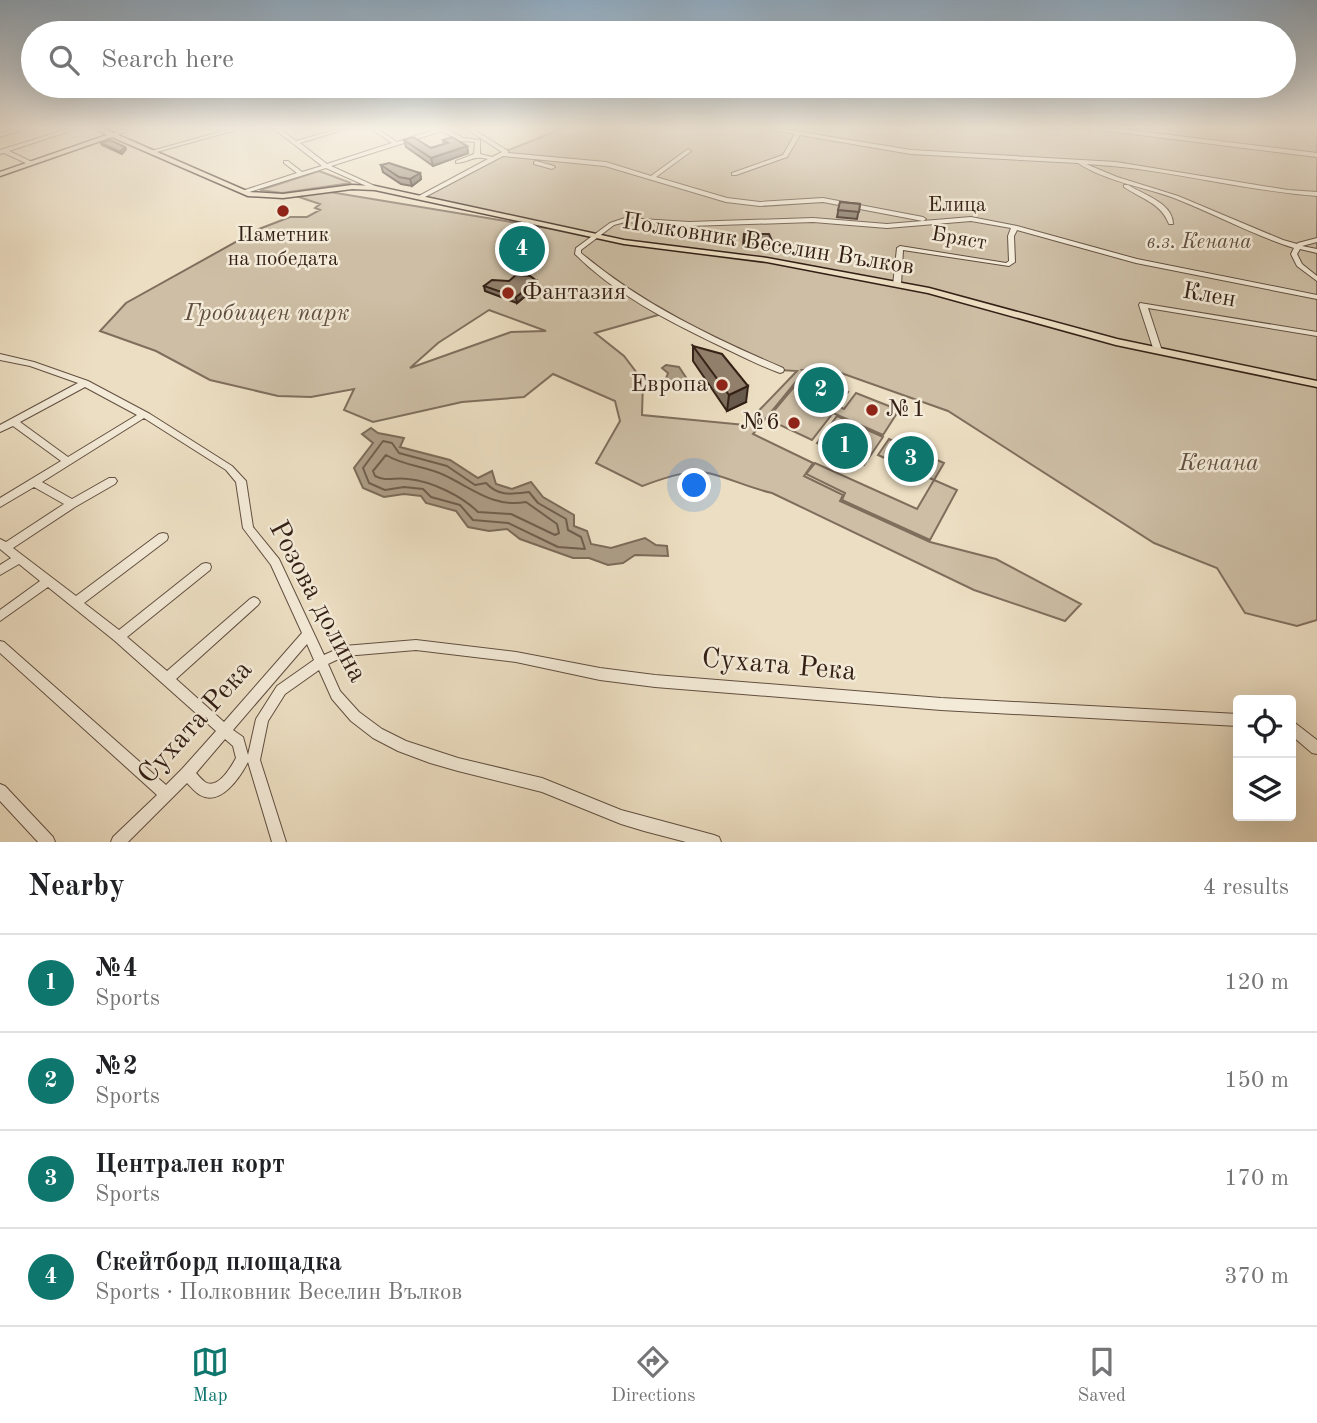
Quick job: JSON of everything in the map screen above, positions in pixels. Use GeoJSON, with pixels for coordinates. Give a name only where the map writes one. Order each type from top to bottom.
{"type":"FeatureCollection","features":[{"type":"Feature","properties":{"kind":"main road"},"geometry":{"type":"LineString","coordinates":[[0,174],[18,167]]}},
{"type":"Feature","properties":{"kind":"main road","name":"Полковник Веселин Вълков"},"geometry":{"type":"LineString","coordinates":[[186,167],[244,192],[272,197],[375,188],[645,246],[767,260],[897,285],[1158,351],[1317,384]]}},
{"type":"Feature","properties":{"kind":"street"},"geometry":{"type":"LineString","coordinates":[[291,167],[298,175]]}},
{"type":"Feature","properties":{"kind":"street"},"geometry":{"type":"LineString","coordinates":[[244,192],[322,167]]}},
{"type":"Feature","properties":{"kind":"street"},"geometry":{"type":"LineString","coordinates":[[329,167],[375,188]]}},
{"type":"Feature","properties":{"kind":"street"},"geometry":{"type":"LineString","coordinates":[[419,198],[478,167]]}},
{"type":"Feature","properties":{"kind":"street"},"geometry":{"type":"LineString","coordinates":[[618,167],[726,200],[760,204],[823,200],[935,220]]}},
{"type":"Feature","properties":{"kind":"street"},"geometry":{"type":"LineString","coordinates":[[653,177],[666,167]]}},
{"type":"Feature","properties":{"kind":"street"},"geometry":{"type":"LineString","coordinates":[[734,174],[753,167]]}},
{"type":"Feature","properties":{"kind":"street"},"geometry":{"type":"LineString","coordinates":[[1090,167],[1123,182],[1176,198],[1297,246],[1317,251]]}},
{"type":"Feature","properties":{"kind":"street"},"geometry":{"type":"LineString","coordinates":[[1138,167],[1288,192],[1317,194]]}},
{"type":"Feature","properties":{"kind":"street"},"geometry":{"type":"LineString","coordinates":[[1123,182],[1163,208],[1170,216],[1171,223]]}},
{"type":"Feature","properties":{"kind":"street","name":"Елица"},"geometry":{"type":"LineString","coordinates":[[593,236],[614,223],[625,220],[689,224],[813,220],[878,226],[971,219],[1014,227],[1136,261],[1317,297]]}},
{"type":"Feature","properties":{"kind":"street","name":"Бряст"},"geometry":{"type":"LineString","coordinates":[[897,285],[900,248],[1007,265],[1012,262],[1011,236],[1014,227]]}},
{"type":"Feature","properties":{"kind":"street"},"geometry":{"type":"LineString","coordinates":[[593,236],[578,252],[600,271],[665,313],[780,370]]}},
{"type":"Feature","properties":{"kind":"street"},"geometry":{"type":"LineString","coordinates":[[1317,240],[1297,246],[1294,251],[1295,259],[1317,279]]}},
{"type":"Feature","properties":{"kind":"street","name":"Клен"},"geometry":{"type":"LineString","coordinates":[[1158,351],[1143,305],[1317,334]]}},
{"type":"Feature","properties":{"kind":"street","name":"Розова долина"},"geometry":{"type":"LineString","coordinates":[[0,357],[59,371],[85,383],[229,468],[241,481],[248,528],[275,562],[307,635],[346,709],[393,741],[425,755],[541,785],[624,818],[714,842]]}},
{"type":"Feature","properties":{"kind":"street"},"geometry":{"type":"LineString","coordinates":[[0,429],[85,383]]}},
{"type":"Feature","properties":{"kind":"street"},"geometry":{"type":"LineString","coordinates":[[0,503],[143,415]]}},
{"type":"Feature","properties":{"kind":"street"},"geometry":{"type":"LineString","coordinates":[[13,421],[68,461]]}},
{"type":"Feature","properties":{"kind":"street"},"geometry":{"type":"LineString","coordinates":[[112,481],[3,545],[119,637],[227,729],[248,760],[279,842]]}},
{"type":"Feature","properties":{"kind":"street"},"geometry":{"type":"LineString","coordinates":[[34,482],[72,505]]}},
{"type":"Feature","properties":{"kind":"street"},"geometry":{"type":"LineString","coordinates":[[75,603],[163,537]]}},
{"type":"Feature","properties":{"kind":"street"},"geometry":{"type":"LineString","coordinates":[[0,571],[19,558]]}},
{"type":"Feature","properties":{"kind":"street"},"geometry":{"type":"LineString","coordinates":[[119,637],[206,568]]}},
{"type":"Feature","properties":{"kind":"street"},"geometry":{"type":"LineString","coordinates":[[0,616],[49,581]]}},
{"type":"Feature","properties":{"kind":"street"},"geometry":{"type":"LineString","coordinates":[[168,678],[254,602]]}},
{"type":"Feature","properties":{"kind":"street","name":"Сухата Река"},"geometry":{"type":"LineString","coordinates":[[118,842],[187,774],[307,635]]}},
{"type":"Feature","properties":{"kind":"street","name":"Сухата Река"},"geometry":{"type":"LineString","coordinates":[[248,760],[262,719],[281,690],[321,662],[344,651],[416,645],[516,657],[600,674],[655,681],[941,704],[1233,720]]}},
{"type":"Feature","properties":{"kind":"street"},"geometry":{"type":"LineString","coordinates":[[0,646],[166,794]]}},
{"type":"Feature","properties":{"kind":"street"},"geometry":{"type":"LineString","coordinates":[[1296,731],[1317,748]]}},
{"type":"Feature","properties":{"kind":"street"},"geometry":{"type":"LineString","coordinates":[[187,774],[210,791],[232,779],[248,760]]}},
{"type":"Feature","properties":{"kind":"street"},"geometry":{"type":"LineString","coordinates":[[0,791],[48,842]]}},
{"type":"Feature","properties":{"kind":"green space"},"geometry":{"type":"Polygon","coordinates":[[[476,167],[1317,167],[1317,620],[1297,626],[1245,613],[1217,568],[1154,543],[948,411],[827,368],[802,370],[804,372],[753,434],[813,463],[804,476],[843,495],[840,501],[930,542],[996,559],[1081,604],[1065,621],[974,590],[772,493],[700,472],[675,475],[642,486],[596,463],[620,421],[615,401],[553,374],[524,397],[462,402],[373,422],[344,410],[354,389],[311,397],[278,396],[210,380],[156,351],[100,331],[126,303],[259,229],[290,217],[307,217],[320,210],[315,208],[320,204],[296,196],[330,192],[572,232],[419,198],[476,167]],[[489,310],[438,343],[410,368],[511,332],[546,331],[489,310]],[[665,313],[595,333],[624,356],[643,381],[642,415],[745,425],[797,371],[780,370],[665,313]]]}},
{"type":"Feature","properties":{"kind":"green space"},"geometry":{"type":"Polygon","coordinates":[[[319,171],[351,183],[282,193],[260,190],[319,171]]]}},
{"type":"Feature","properties":{"kind":"green space"},"geometry":{"type":"Polygon","coordinates":[[[804,375],[848,392],[838,406],[844,409],[856,393],[899,410],[883,435],[833,413],[812,440],[767,419],[804,375]]]}},
{"type":"Feature","properties":{"kind":"green space"},"geometry":{"type":"Polygon","coordinates":[[[837,416],[883,437],[864,465],[817,443],[837,416]]]}},
{"type":"Feature","properties":{"kind":"green space"},"geometry":{"type":"Polygon","coordinates":[[[889,439],[944,463],[934,480],[878,455],[889,439]]]}},
{"type":"Feature","properties":{"kind":"green space"},"geometry":{"type":"Polygon","coordinates":[[[815,463],[917,509],[934,480],[957,490],[930,540],[842,500],[845,493],[806,474],[815,463]]]}},
{"type":"Feature","properties":{"kind":"water"},"geometry":{"type":"Polygon","coordinates":[[[666,365],[679,367],[693,388],[677,390],[664,384],[668,373],[662,368],[666,365]]]}},
{"type":"Feature","properties":{"kind":"water"},"geometry":{"type":"Polygon","coordinates":[[[371,428],[378,433],[404,438],[400,447],[450,460],[478,478],[492,471],[496,484],[512,489],[531,482],[543,497],[574,515],[574,526],[587,531],[591,544],[611,548],[645,538],[656,545],[667,546],[668,556],[635,555],[623,563],[608,565],[589,558],[573,558],[520,539],[507,529],[489,531],[468,527],[456,511],[426,503],[421,496],[404,494],[384,497],[363,488],[354,468],[373,443],[362,434],[371,428]]]}},
{"type":"Feature","properties":{"kind":"building"},"geometry":{"type":"Polygon","coordinates":[[[384,167],[402,167],[420,173],[410,179],[399,177],[384,167]]]}},
{"type":"Feature","properties":{"kind":"building"},"geometry":{"type":"Polygon","coordinates":[[[840,202],[860,204],[859,212],[838,210],[840,202]]]}},
{"type":"Feature","properties":{"kind":"building"},"geometry":{"type":"Polygon","coordinates":[[[744,234],[769,234],[772,241],[744,241],[744,234]]]}},
{"type":"Feature","properties":{"kind":"building"},"geometry":{"type":"Polygon","coordinates":[[[516,275],[530,276],[537,281],[516,297],[484,286],[492,280],[509,281],[516,275]]]}},
{"type":"Feature","properties":{"kind":"building"},"geometry":{"type":"Polygon","coordinates":[[[693,346],[722,354],[748,386],[729,395],[693,346]]]}},
{"type":"Feature","properties":{"kind":"place","name":"Паметник на победата"},"geometry":{"type":"Point","coordinates":[283,211]}},
{"type":"Feature","properties":{"kind":"place","name":"Скейтборд площадка"},"geometry":{"type":"Point","coordinates":[522,249]}},
{"type":"Feature","properties":{"kind":"place","name":"Фантазия"},"geometry":{"type":"Point","coordinates":[508,293]}},
{"type":"Feature","properties":{"kind":"place","name":"Европа"},"geometry":{"type":"Point","coordinates":[722,385]}},
{"type":"Feature","properties":{"kind":"place","name":"№2"},"geometry":{"type":"Point","coordinates":[821,390]}},
{"type":"Feature","properties":{"kind":"place","name":"№1"},"geometry":{"type":"Point","coordinates":[872,410]}},
{"type":"Feature","properties":{"kind":"place","name":"№6"},"geometry":{"type":"Point","coordinates":[794,423]}},
{"type":"Feature","properties":{"kind":"place","name":"№4"},"geometry":{"type":"Point","coordinates":[845,446]}},
{"type":"Feature","properties":{"kind":"place","name":"Централен корт"},"geometry":{"type":"Point","coordinates":[911,459]}},
{"type":"Feature","properties":{"kind":"park label","name":"в.з. Кенана"},"geometry":{"type":"Point","coordinates":[1199,242]}},
{"type":"Feature","properties":{"kind":"park label","name":"Гробищен парк"},"geometry":{"type":"Point","coordinates":[267,314]}},
{"type":"Feature","properties":{"kind":"park label","name":"Кенана"},"geometry":{"type":"Point","coordinates":[1219,464]}}]}
